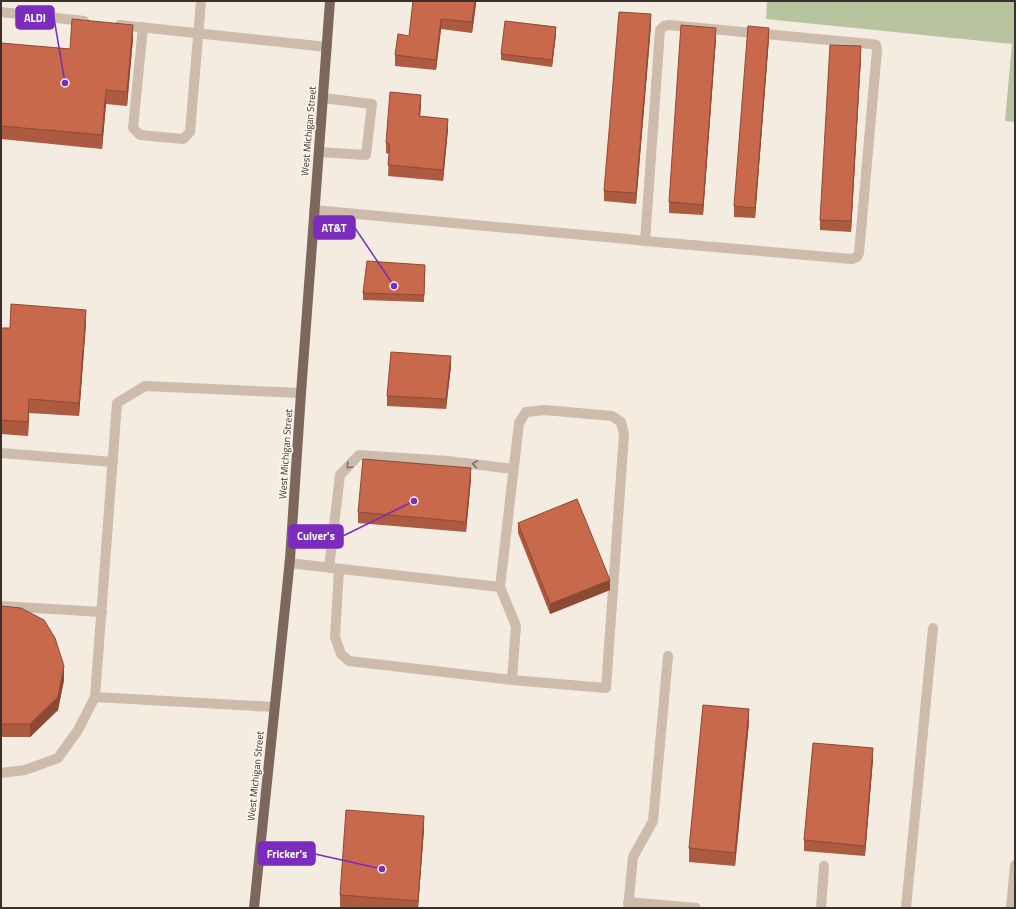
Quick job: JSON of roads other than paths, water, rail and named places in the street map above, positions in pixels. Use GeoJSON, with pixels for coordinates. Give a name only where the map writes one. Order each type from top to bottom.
{"type":"FeatureCollection","features":[{"type":"Feature","properties":{"kind":"main road","name":"West Michigan Street"},"geometry":{"type":"LineString","coordinates":[[254,908],[289,563],[330,1]]}},
{"type":"Feature","properties":{"kind":"lane"},"geometry":{"type":"LineString","coordinates":[[143,27],[133,128],[140,135],[183,139],[190,132],[201,1]]}},
{"type":"Feature","properties":{"kind":"lane"},"geometry":{"type":"LineString","coordinates":[[1,12],[96,22]]}},
{"type":"Feature","properties":{"kind":"lane"},"geometry":{"type":"LineString","coordinates":[[111,24],[327,47]]}},
{"type":"Feature","properties":{"kind":"lane"},"geometry":{"type":"LineString","coordinates":[[314,210],[645,241],[852,259],[859,253],[877,50],[876,46],[863,43],[669,25],[664,26],[660,30],[645,241]]}},
{"type":"Feature","properties":{"kind":"lane"},"geometry":{"type":"LineString","coordinates":[[319,152],[366,155],[372,104],[323,98]]}},
{"type":"Feature","properties":{"kind":"lane"},"geometry":{"type":"LineString","coordinates":[[1,773],[25,770],[58,758],[78,730],[95,697],[117,403],[145,386],[301,394]]}},
{"type":"Feature","properties":{"kind":"lane"},"geometry":{"type":"LineString","coordinates":[[512,680],[516,626],[500,587],[519,423],[526,412],[545,410],[612,416],[621,422],[624,434],[606,688],[512,680],[349,661],[341,654],[335,637],[334,568],[340,475],[359,456],[448,461],[513,469]]}},
{"type":"Feature","properties":{"kind":"lane"},"geometry":{"type":"LineString","coordinates":[[1,453],[112,462]]}},
{"type":"Feature","properties":{"kind":"lane"},"geometry":{"type":"LineString","coordinates":[[289,563],[500,587]]}},
{"type":"Feature","properties":{"kind":"lane"},"geometry":{"type":"LineString","coordinates":[[1,606],[102,612]]}},
{"type":"Feature","properties":{"kind":"lane"},"geometry":{"type":"LineString","coordinates":[[906,908],[933,628]]}},
{"type":"Feature","properties":{"kind":"lane"},"geometry":{"type":"LineString","coordinates":[[668,656],[653,821],[633,857],[628,905],[696,908]]}},
{"type":"Feature","properties":{"kind":"lane"},"geometry":{"type":"LineString","coordinates":[[95,697],[274,707]]}},
{"type":"Feature","properties":{"kind":"lane"},"geometry":{"type":"LineString","coordinates":[[1011,908],[1015,865]]}},
{"type":"Feature","properties":{"kind":"lane"},"geometry":{"type":"LineString","coordinates":[[821,908],[824,866]]}},
{"type":"Feature","properties":{"kind":"place","name":"ALDI"},"geometry":{"type":"Point","coordinates":[65,83]}},
{"type":"Feature","properties":{"kind":"place","name":"AT&T"},"geometry":{"type":"Point","coordinates":[394,286]}},
{"type":"Feature","properties":{"kind":"place","name":"Culver's"},"geometry":{"type":"Point","coordinates":[414,501]}},
{"type":"Feature","properties":{"kind":"place","name":"Fricker's"},"geometry":{"type":"Point","coordinates":[382,869]}}]}
